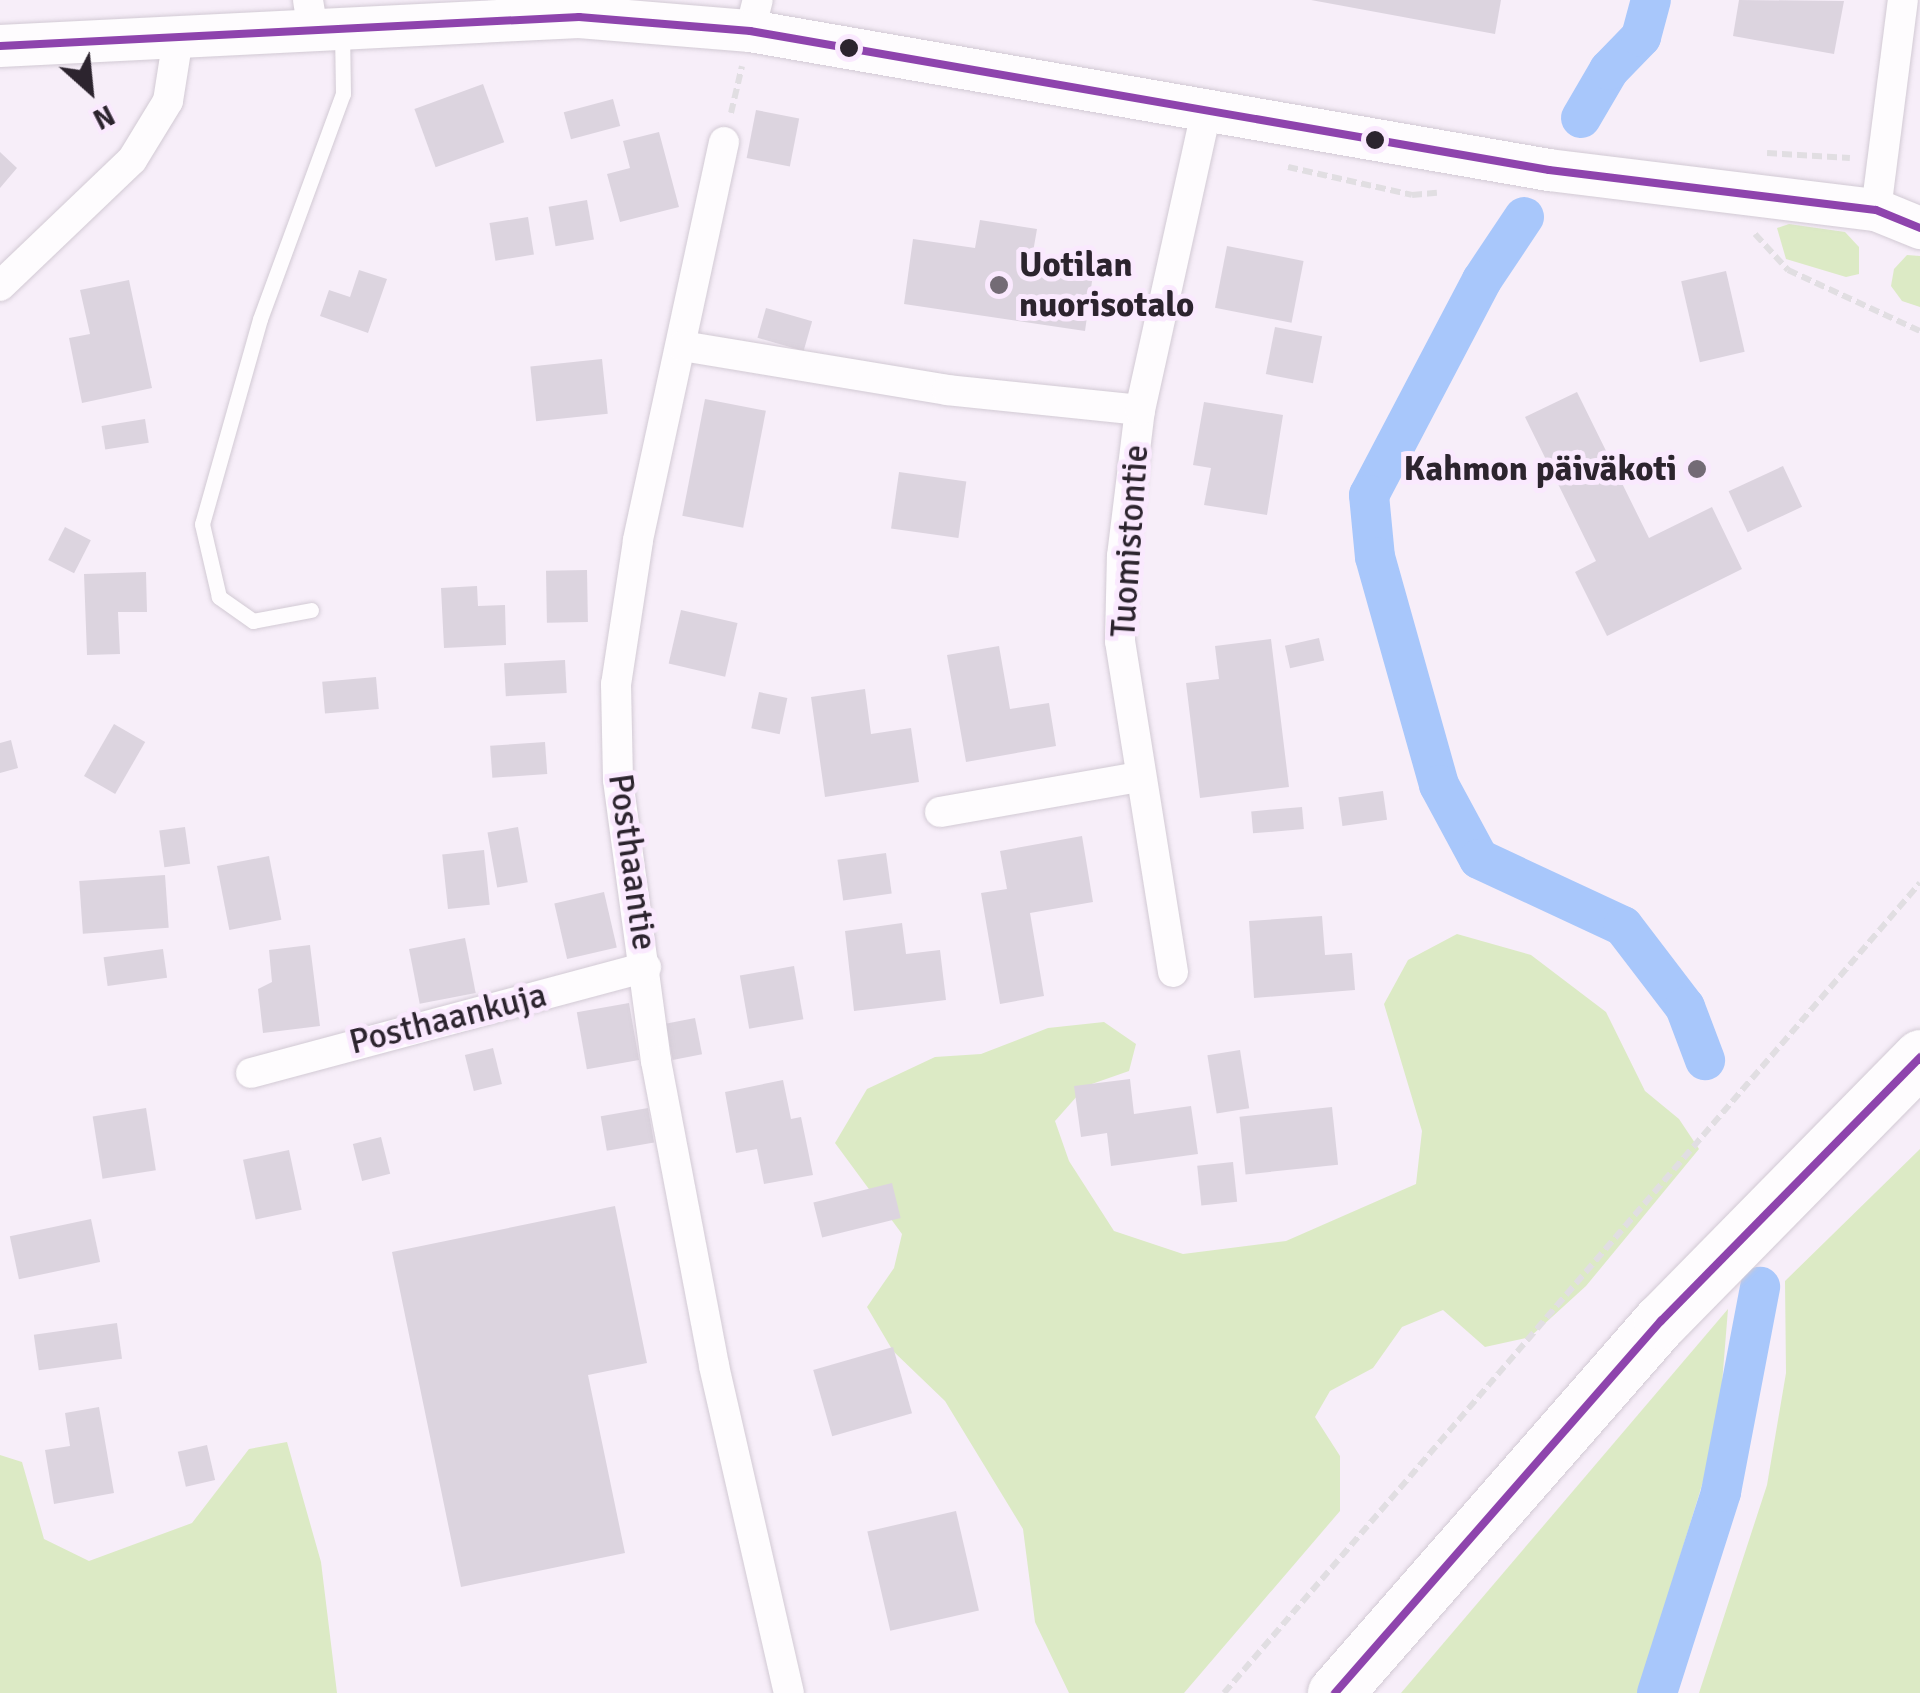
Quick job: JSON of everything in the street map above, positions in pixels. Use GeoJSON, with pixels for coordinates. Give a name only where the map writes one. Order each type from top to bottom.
{"type":"FeatureCollection","features":[{"type":"Feature","properties":{"kind":"highway"},"geometry":{"type":"LineString","coordinates":[[1335,1693],[1661,1321],[1920,1057]]}},
{"type":"Feature","properties":{"kind":"main road"},"geometry":{"type":"LineString","coordinates":[[0,46],[178,38],[321,20],[754,16],[1206,113],[1549,170],[1876,210],[1920,228]]}},
{"type":"Feature","properties":{"kind":"street"},"geometry":{"type":"LineString","coordinates":[[1876,210],[1903,0]]}},
{"type":"Feature","properties":{"kind":"street"},"geometry":{"type":"LineString","coordinates":[[0,286],[132,160],[168,101],[178,38]]}},
{"type":"Feature","properties":{"kind":"street","name":"Tuomistontie"},"geometry":{"type":"LineString","coordinates":[[1173,972],[1138,777],[1120,641],[1124,521],[1140,410],[1206,113]]}},
{"type":"Feature","properties":{"kind":"street","name":"Posthaantie"},"geometry":{"type":"LineString","coordinates":[[724,142],[638,542],[616,684],[618,780],[656,1061],[714,1366],[789,1693]]}},
{"type":"Feature","properties":{"kind":"street"},"geometry":{"type":"LineString","coordinates":[[682,346],[946,390],[1140,410]]}},
{"type":"Feature","properties":{"kind":"street"},"geometry":{"type":"LineString","coordinates":[[940,812],[1138,777]]}},
{"type":"Feature","properties":{"kind":"street","name":"Posthaankuja"},"geometry":{"type":"LineString","coordinates":[[251,1073],[646,967]]}},
{"type":"Feature","properties":{"kind":"lane"},"geometry":{"type":"LineString","coordinates":[[311,610],[253,621],[219,597],[202,524],[260,319],[343,94],[321,20]]}},
{"type":"Feature","properties":{"kind":"path"},"geometry":{"type":"LineString","coordinates":[[724,142],[754,16]]}},
{"type":"Feature","properties":{"kind":"path"},"geometry":{"type":"LineString","coordinates":[[1269,160],[1319,178],[1397,193],[1449,192]]}},
{"type":"Feature","properties":{"kind":"path"},"geometry":{"type":"LineString","coordinates":[[1736,229],[1754,234],[1788,270],[1920,331]]}},
{"type":"Feature","properties":{"kind":"path"},"geometry":{"type":"LineString","coordinates":[[1224,1693],[1920,884]]}},
{"type":"Feature","properties":{"kind":"green space"},"geometry":{"type":"Polygon","coordinates":[[[1789,224],[1845,232],[1859,247],[1859,274],[1846,277],[1786,259],[1777,228],[1789,224]]]}},
{"type":"Feature","properties":{"kind":"green space"},"geometry":{"type":"Polygon","coordinates":[[[1907,255],[1920,256],[1920,307],[1902,301],[1891,286],[1894,269],[1907,255]]]}},
{"type":"Feature","properties":{"kind":"green space"},"geometry":{"type":"Polygon","coordinates":[[[1457,934],[1531,955],[1606,1012],[1645,1091],[1679,1119],[1699,1149],[1586,1286],[1530,1337],[1485,1347],[1443,1310],[1402,1327],[1373,1368],[1330,1391],[1315,1417],[1340,1456],[1340,1511],[1184,1693],[1069,1693],[1035,1622],[1023,1529],[945,1401],[893,1351],[867,1307],[894,1268],[902,1234],[835,1143],[867,1089],[935,1057],[981,1054],[1048,1028],[1104,1022],[1136,1044],[1129,1071],[1086,1086],[1055,1121],[1069,1161],[1114,1231],[1183,1254],[1286,1241],[1416,1184],[1422,1131],[1384,1004],[1408,960],[1457,934]]]}},
{"type":"Feature","properties":{"kind":"green space"},"geometry":{"type":"Polygon","coordinates":[[[1920,1149],[1920,1693],[1699,1693],[1767,1485],[1786,1373],[1785,1281],[1920,1149]]]}},
{"type":"Feature","properties":{"kind":"green space"},"geometry":{"type":"Polygon","coordinates":[[[1728,1309],[1718,1433],[1638,1693],[1401,1693],[1728,1309]]]}},
{"type":"Feature","properties":{"kind":"green space"},"geometry":{"type":"Polygon","coordinates":[[[287,1442],[321,1562],[337,1693],[0,1693],[0,1455],[22,1462],[44,1539],[89,1561],[192,1523],[249,1449],[287,1442]]]}},
{"type":"Feature","properties":{"kind":"building"},"geometry":{"type":"Polygon","coordinates":[[[1311,0],[1501,0],[1495,34],[1311,0]]]}},
{"type":"Feature","properties":{"kind":"building"},"geometry":{"type":"Polygon","coordinates":[[[1739,0],[1844,1],[1834,54],[1733,36],[1739,0]]]}},
{"type":"Feature","properties":{"kind":"building"},"geometry":{"type":"Polygon","coordinates":[[[483,84],[504,142],[436,167],[414,109],[483,84]]]}},
{"type":"Feature","properties":{"kind":"building"},"geometry":{"type":"Polygon","coordinates":[[[613,99],[620,126],[571,139],[564,112],[613,99]]]}},
{"type":"Feature","properties":{"kind":"building"},"geometry":{"type":"Polygon","coordinates":[[[756,110],[799,118],[790,166],[747,158],[756,110]]]}},
{"type":"Feature","properties":{"kind":"building"},"geometry":{"type":"Polygon","coordinates":[[[659,132],[679,207],[620,222],[607,174],[630,168],[623,141],[659,132]]]}},
{"type":"Feature","properties":{"kind":"building"},"geometry":{"type":"Polygon","coordinates":[[[0,152],[17,168],[0,188],[0,152]]]}},
{"type":"Feature","properties":{"kind":"building"},"geometry":{"type":"Polygon","coordinates":[[[587,200],[594,239],[556,246],[549,207],[587,200]]]}},
{"type":"Feature","properties":{"kind":"building"},"geometry":{"type":"Polygon","coordinates":[[[528,217],[534,255],[495,261],[489,223],[528,217]]]}},
{"type":"Feature","properties":{"kind":"building","name":"Uotilan nuorisotalo"},"geometry":{"type":"Polygon","coordinates":[[[980,220],[1037,229],[1032,258],[1094,267],[1085,331],[904,304],[913,239],[975,248],[980,220]]]}},
{"type":"Feature","properties":{"kind":"building"},"geometry":{"type":"Polygon","coordinates":[[[1227,246],[1304,261],[1292,323],[1215,308],[1227,246]]]}},
{"type":"Feature","properties":{"kind":"building"},"geometry":{"type":"Polygon","coordinates":[[[359,270],[387,279],[368,333],[320,316],[329,290],[350,297],[359,270]]]}},
{"type":"Feature","properties":{"kind":"building"},"geometry":{"type":"Polygon","coordinates":[[[1726,271],[1745,352],[1700,362],[1681,281],[1726,271]]]}},
{"type":"Feature","properties":{"kind":"building"},"geometry":{"type":"Polygon","coordinates":[[[129,280],[152,388],[82,403],[69,338],[90,334],[80,290],[129,280]]]}},
{"type":"Feature","properties":{"kind":"building"},"geometry":{"type":"Polygon","coordinates":[[[766,308],[812,321],[804,351],[757,338],[766,308]]]}},
{"type":"Feature","properties":{"kind":"building"},"geometry":{"type":"Polygon","coordinates":[[[1275,327],[1322,336],[1313,383],[1266,374],[1275,327]]]}},
{"type":"Feature","properties":{"kind":"building"},"geometry":{"type":"Polygon","coordinates":[[[602,359],[608,414],[536,421],[530,367],[602,359]]]}},
{"type":"Feature","properties":{"kind":"building"},"geometry":{"type":"Polygon","coordinates":[[[1577,392],[1649,538],[1712,507],[1742,569],[1607,636],[1575,572],[1596,561],[1525,417],[1577,392]]]}},
{"type":"Feature","properties":{"kind":"building"},"geometry":{"type":"Polygon","coordinates":[[[705,399],[766,411],[743,528],[682,516],[705,399]]]}},
{"type":"Feature","properties":{"kind":"building"},"geometry":{"type":"Polygon","coordinates":[[[1204,402],[1283,415],[1267,515],[1204,505],[1211,468],[1193,465],[1204,402]]]}},
{"type":"Feature","properties":{"kind":"building"},"geometry":{"type":"Polygon","coordinates":[[[145,419],[149,443],[105,450],[102,426],[145,419]]]}},
{"type":"Feature","properties":{"kind":"building"},"geometry":{"type":"Polygon","coordinates":[[[1783,466],[1802,507],[1748,532],[1729,491],[1783,466]]]}},
{"type":"Feature","properties":{"kind":"building"},"geometry":{"type":"Polygon","coordinates":[[[899,472],[966,481],[958,538],[891,528],[899,472]]]}},
{"type":"Feature","properties":{"kind":"building"},"geometry":{"type":"Polygon","coordinates":[[[65,527],[91,540],[74,573],[48,560],[65,527]]]}},
{"type":"Feature","properties":{"kind":"building"},"geometry":{"type":"Polygon","coordinates":[[[587,570],[588,622],[547,623],[546,571],[587,570]]]}},
{"type":"Feature","properties":{"kind":"building"},"geometry":{"type":"Polygon","coordinates":[[[146,572],[147,612],[118,612],[120,654],[87,655],[84,574],[146,572]]]}},
{"type":"Feature","properties":{"kind":"building"},"geometry":{"type":"Polygon","coordinates":[[[477,586],[478,606],[505,605],[506,645],[444,648],[441,588],[477,586]]]}},
{"type":"Feature","properties":{"kind":"building"},"geometry":{"type":"Polygon","coordinates":[[[681,610],[738,623],[725,677],[669,664],[681,610]]]}},
{"type":"Feature","properties":{"kind":"building"},"geometry":{"type":"Polygon","coordinates":[[[1319,638],[1324,660],[1290,668],[1285,646],[1319,638]]]}},
{"type":"Feature","properties":{"kind":"building"},"geometry":{"type":"Polygon","coordinates":[[[1271,639],[1289,787],[1200,798],[1186,683],[1219,679],[1215,646],[1271,639]]]}},
{"type":"Feature","properties":{"kind":"building"},"geometry":{"type":"Polygon","coordinates":[[[999,646],[1010,709],[1049,703],[1056,746],[966,762],[947,655],[999,646]]]}},
{"type":"Feature","properties":{"kind":"building"},"geometry":{"type":"Polygon","coordinates":[[[565,660],[567,693],[506,696],[504,663],[565,660]]]}},
{"type":"Feature","properties":{"kind":"building"},"geometry":{"type":"Polygon","coordinates":[[[376,677],[379,709],[325,714],[322,682],[376,677]]]}},
{"type":"Feature","properties":{"kind":"building"},"geometry":{"type":"Polygon","coordinates":[[[865,689],[871,734],[911,728],[919,782],[825,797],[811,697],[865,689]]]}},
{"type":"Feature","properties":{"kind":"building"},"geometry":{"type":"Polygon","coordinates":[[[759,692],[787,698],[780,734],[751,728],[759,692]]]}},
{"type":"Feature","properties":{"kind":"building"},"geometry":{"type":"Polygon","coordinates":[[[114,724],[145,742],[115,794],[84,776],[114,724]]]}},
{"type":"Feature","properties":{"kind":"building"},"geometry":{"type":"Polygon","coordinates":[[[11,740],[18,768],[0,773],[0,743],[11,740]]]}},
{"type":"Feature","properties":{"kind":"building"},"geometry":{"type":"Polygon","coordinates":[[[545,742],[547,774],[492,778],[490,746],[545,742]]]}},
{"type":"Feature","properties":{"kind":"building"},"geometry":{"type":"Polygon","coordinates":[[[1383,791],[1387,820],[1342,826],[1338,797],[1383,791]]]}},
{"type":"Feature","properties":{"kind":"building"},"geometry":{"type":"Polygon","coordinates":[[[1302,807],[1304,829],[1253,833],[1251,811],[1302,807]]]}},
{"type":"Feature","properties":{"kind":"building"},"geometry":{"type":"Polygon","coordinates":[[[185,827],[190,864],[164,867],[159,831],[185,827]]]}},
{"type":"Feature","properties":{"kind":"building"},"geometry":{"type":"Polygon","coordinates":[[[518,827],[528,882],[497,888],[487,832],[518,827]]]}},
{"type":"Feature","properties":{"kind":"building"},"geometry":{"type":"Polygon","coordinates":[[[1082,836],[1093,902],[1030,913],[1044,996],[1000,1004],[981,893],[1007,889],[1000,851],[1082,836]]]}},
{"type":"Feature","properties":{"kind":"building"},"geometry":{"type":"Polygon","coordinates":[[[484,850],[490,905],[448,909],[442,854],[484,850]]]}},
{"type":"Feature","properties":{"kind":"building"},"geometry":{"type":"Polygon","coordinates":[[[886,853],[892,894],[843,900],[837,860],[886,853]]]}},
{"type":"Feature","properties":{"kind":"building"},"geometry":{"type":"Polygon","coordinates":[[[269,856],[281,920],[229,930],[217,866],[269,856]]]}},
{"type":"Feature","properties":{"kind":"building"},"geometry":{"type":"Polygon","coordinates":[[[165,875],[169,928],[83,934],[79,881],[165,875]]]}},
{"type":"Feature","properties":{"kind":"building"},"geometry":{"type":"Polygon","coordinates":[[[604,892],[617,948],[567,959],[554,903],[604,892]]]}},
{"type":"Feature","properties":{"kind":"building"},"geometry":{"type":"Polygon","coordinates":[[[1322,916],[1325,955],[1352,953],[1355,990],[1254,998],[1249,921],[1322,916]]]}},
{"type":"Feature","properties":{"kind":"building"},"geometry":{"type":"Polygon","coordinates":[[[902,923],[906,954],[940,950],[946,1000],[854,1011],[845,931],[902,923]]]}},
{"type":"Feature","properties":{"kind":"building"},"geometry":{"type":"Polygon","coordinates":[[[465,938],[476,993],[420,1004],[409,949],[465,938]]]}},
{"type":"Feature","properties":{"kind":"building"},"geometry":{"type":"Polygon","coordinates":[[[310,945],[320,1026],[263,1033],[258,989],[272,982],[269,950],[310,945]]]}},
{"type":"Feature","properties":{"kind":"building"},"geometry":{"type":"Polygon","coordinates":[[[163,949],[167,978],[108,986],[104,957],[163,949]]]}},
{"type":"Feature","properties":{"kind":"building"},"geometry":{"type":"Polygon","coordinates":[[[794,966],[803,1019],[749,1029],[740,976],[794,966]]]}},
{"type":"Feature","properties":{"kind":"building"},"geometry":{"type":"Polygon","coordinates":[[[629,1003],[639,1060],[587,1069],[577,1012],[629,1003]]]}},
{"type":"Feature","properties":{"kind":"building"},"geometry":{"type":"Polygon","coordinates":[[[695,1018],[702,1054],[673,1060],[666,1024],[695,1018]]]}},
{"type":"Feature","properties":{"kind":"building"},"geometry":{"type":"Polygon","coordinates":[[[493,1048],[502,1084],[474,1091],[465,1055],[493,1048]]]}},
{"type":"Feature","properties":{"kind":"building"},"geometry":{"type":"Polygon","coordinates":[[[1240,1050],[1249,1108],[1217,1113],[1207,1055],[1240,1050]]]}},
{"type":"Feature","properties":{"kind":"building"},"geometry":{"type":"Polygon","coordinates":[[[1130,1079],[1134,1114],[1191,1106],[1198,1154],[1111,1166],[1107,1133],[1081,1137],[1074,1086],[1130,1079]]]}},
{"type":"Feature","properties":{"kind":"building"},"geometry":{"type":"Polygon","coordinates":[[[783,1080],[791,1119],[801,1117],[813,1175],[764,1184],[757,1149],[736,1153],[725,1092],[783,1080]]]}},
{"type":"Feature","properties":{"kind":"building"},"geometry":{"type":"Polygon","coordinates":[[[1332,1107],[1338,1165],[1246,1174],[1240,1117],[1332,1107]]]}},
{"type":"Feature","properties":{"kind":"building"},"geometry":{"type":"Polygon","coordinates":[[[146,1108],[156,1170],[103,1179],[93,1116],[146,1108]]]}},
{"type":"Feature","properties":{"kind":"building"},"geometry":{"type":"Polygon","coordinates":[[[648,1108],[654,1142],[607,1151],[601,1116],[648,1108]]]}},
{"type":"Feature","properties":{"kind":"building"},"geometry":{"type":"Polygon","coordinates":[[[381,1137],[390,1174],[362,1181],[353,1144],[381,1137]]]}},
{"type":"Feature","properties":{"kind":"building"},"geometry":{"type":"Polygon","coordinates":[[[289,1150],[302,1210],[256,1219],[243,1160],[289,1150]]]}},
{"type":"Feature","properties":{"kind":"building"},"geometry":{"type":"Polygon","coordinates":[[[1233,1162],[1237,1202],[1201,1206],[1197,1166],[1233,1162]]]}},
{"type":"Feature","properties":{"kind":"building"},"geometry":{"type":"Polygon","coordinates":[[[892,1183],[901,1218],[822,1238],[813,1203],[892,1183]]]}},
{"type":"Feature","properties":{"kind":"building"},"geometry":{"type":"Polygon","coordinates":[[[615,1206],[647,1363],[588,1375],[625,1553],[461,1587],[392,1252],[615,1206]]]}},
{"type":"Feature","properties":{"kind":"building"},"geometry":{"type":"Polygon","coordinates":[[[91,1219],[100,1262],[19,1279],[10,1236],[91,1219]]]}},
{"type":"Feature","properties":{"kind":"building"},"geometry":{"type":"Polygon","coordinates":[[[117,1323],[122,1359],[39,1370],[34,1335],[117,1323]]]}},
{"type":"Feature","properties":{"kind":"building"},"geometry":{"type":"Polygon","coordinates":[[[893,1347],[912,1413],[832,1436],[813,1370],[893,1347]]]}},
{"type":"Feature","properties":{"kind":"building"},"geometry":{"type":"Polygon","coordinates":[[[99,1407],[114,1493],[54,1504],[45,1450],[70,1446],[65,1413],[99,1407]]]}},
{"type":"Feature","properties":{"kind":"building"},"geometry":{"type":"Polygon","coordinates":[[[207,1445],[215,1480],[186,1487],[178,1452],[207,1445]]]}},
{"type":"Feature","properties":{"kind":"building"},"geometry":{"type":"Polygon","coordinates":[[[956,1511],[979,1610],[890,1631],[867,1531],[956,1511]]]}},
{"type":"Feature","properties":{"kind":"waterway"},"geometry":{"type":"LineString","coordinates":[[1581,118],[1609,70],[1641,37],[1651,0]]}},
{"type":"Feature","properties":{"kind":"waterway"},"geometry":{"type":"LineString","coordinates":[[1524,217],[1482,280],[1369,495],[1375,557],[1439,785],[1479,859],[1623,926],[1685,1007],[1705,1060]]}},
{"type":"Feature","properties":{"kind":"waterway"},"geometry":{"type":"LineString","coordinates":[[1657,1693],[1721,1492],[1760,1287]]}},
{"type":"Feature","properties":{"kind":"transit line"},"geometry":{"type":"LineString","coordinates":[[0,46],[579,17],[750,31],[1549,170],[1876,210],[1920,228]]}},
{"type":"Feature","properties":{"kind":"transit line"},"geometry":{"type":"LineString","coordinates":[[1335,1693],[1661,1321],[1920,1057]]}},
{"type":"Feature","properties":{"kind":"place","name":"Uotilan nuorisotalo"},"geometry":{"type":"Point","coordinates":[999,285]}},
{"type":"Feature","properties":{"kind":"place","name":"Kahmon päiväkoti"},"geometry":{"type":"Point","coordinates":[1697,469]}}]}
